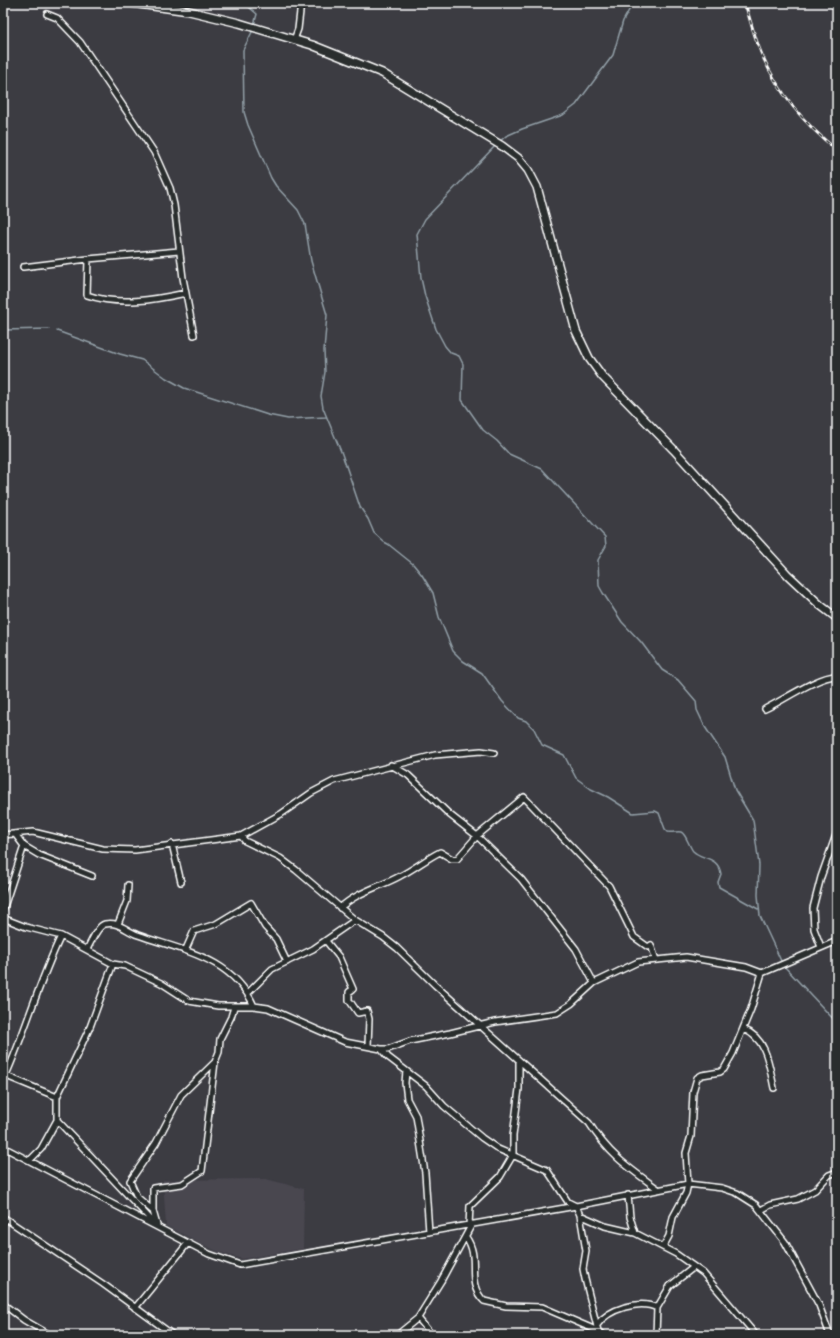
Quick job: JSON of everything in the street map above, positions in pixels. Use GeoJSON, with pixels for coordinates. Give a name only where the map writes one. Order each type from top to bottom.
{"type":"FeatureCollection","features":[{"type":"Feature","properties":{"kind":"street"},"geometry":{"type":"LineString","coordinates":[[131,3],[189,11],[255,28],[312,45],[382,73],[493,140],[518,158],[528,170],[537,188],[576,331],[594,364],[628,404],[674,450],[788,575],[820,605],[837,618]]}},
{"type":"Feature","properties":{"kind":"street"},"geometry":{"type":"LineString","coordinates":[[294,40],[298,29],[301,3]]}},
{"type":"Feature","properties":{"kind":"street"},"geometry":{"type":"LineString","coordinates":[[47,14],[57,18],[80,42],[154,152],[170,188],[173,199],[179,251],[194,335]]}},
{"type":"Feature","properties":{"kind":"street"},"geometry":{"type":"LineString","coordinates":[[23,267],[88,259],[179,251]]}},
{"type":"Feature","properties":{"kind":"street"},"geometry":{"type":"LineString","coordinates":[[88,259],[87,295],[114,301],[154,300],[186,293]]}},
{"type":"Feature","properties":{"kind":"street"},"geometry":{"type":"LineString","coordinates":[[765,709],[800,689],[827,678],[837,676]]}},
{"type":"Feature","properties":{"kind":"street"},"geometry":{"type":"LineString","coordinates":[[3,835],[33,832],[103,849],[135,850],[241,836],[281,814],[322,786],[340,779],[391,765],[435,756],[481,751],[494,752]]}},
{"type":"Feature","properties":{"kind":"street"},"geometry":{"type":"LineString","coordinates":[[391,765],[408,775],[450,815],[477,836],[521,879],[565,933],[576,949],[594,983]]}},
{"type":"Feature","properties":{"kind":"street"},"geometry":{"type":"LineString","coordinates":[[340,908],[367,890],[400,876],[440,852],[452,859],[457,859],[477,836],[524,797],[609,886],[634,937],[648,946],[651,945],[656,960]]}},
{"type":"Feature","properties":{"kind":"street"},"geometry":{"type":"LineString","coordinates":[[821,947],[814,929],[813,908],[820,877],[837,832]]}},
{"type":"Feature","properties":{"kind":"street"},"geometry":{"type":"LineString","coordinates":[[15,834],[24,846],[39,855],[92,876]]}},
{"type":"Feature","properties":{"kind":"street"},"geometry":{"type":"LineString","coordinates":[[241,836],[245,841],[280,858],[355,920],[383,937],[397,948],[480,1027],[589,1123],[603,1145],[614,1156],[658,1189]]}},
{"type":"Feature","properties":{"kind":"street"},"geometry":{"type":"LineString","coordinates":[[172,844],[182,882]]}},
{"type":"Feature","properties":{"kind":"street"},"geometry":{"type":"LineString","coordinates":[[3,910],[24,846]]}},
{"type":"Feature","properties":{"kind":"street"},"geometry":{"type":"LineString","coordinates":[[118,924],[127,901],[128,885]]}},
{"type":"Feature","properties":{"kind":"street"},"geometry":{"type":"LineString","coordinates":[[186,949],[194,931],[216,924],[251,903],[265,927],[276,939],[287,962]]}},
{"type":"Feature","properties":{"kind":"street"},"geometry":{"type":"LineString","coordinates":[[3,918],[26,927],[61,936],[113,964],[125,966],[161,983],[189,1001],[234,1007],[254,1006],[268,1008],[345,1042],[381,1049],[388,1049],[418,1039],[480,1027],[500,1021],[557,1013],[571,1004],[594,983],[638,962],[686,957],[746,967],[762,973],[837,941]]}},
{"type":"Feature","properties":{"kind":"street"},"geometry":{"type":"LineString","coordinates":[[248,994],[272,969],[302,955],[355,920]]}},
{"type":"Feature","properties":{"kind":"street"},"geometry":{"type":"LineString","coordinates":[[87,949],[99,928],[103,924],[118,924],[133,934],[186,949],[225,970],[248,994],[254,1006]]}},
{"type":"Feature","properties":{"kind":"street"},"geometry":{"type":"LineString","coordinates":[[57,1096],[4,1075],[20,1042],[49,960],[61,936]]}},
{"type":"Feature","properties":{"kind":"street"},"geometry":{"type":"LineString","coordinates":[[326,940],[347,972],[353,989],[349,992],[349,1000],[358,1013],[367,1011],[369,1019],[368,1046]]}},
{"type":"Feature","properties":{"kind":"street"},"geometry":{"type":"LineString","coordinates":[[30,1160],[41,1149],[57,1120],[57,1096],[90,1027],[113,964]]}},
{"type":"Feature","properties":{"kind":"street"},"geometry":{"type":"LineString","coordinates":[[663,1247],[669,1236],[673,1217],[686,1193],[688,1184],[686,1153],[691,1136],[693,1092],[697,1078],[702,1075],[720,1072],[724,1069],[743,1029],[762,973]]}},
{"type":"Feature","properties":{"kind":"street"},"geometry":{"type":"LineString","coordinates":[[157,1226],[153,1211],[153,1188],[182,1184],[202,1171],[215,1062],[219,1052],[220,1039],[231,1017],[234,1007]]}},
{"type":"Feature","properties":{"kind":"street"},"geometry":{"type":"LineString","coordinates":[[743,1029],[752,1033],[760,1041],[765,1050],[774,1088]]}},
{"type":"Feature","properties":{"kind":"street"},"geometry":{"type":"LineString","coordinates":[[381,1049],[426,1086],[464,1124],[498,1149],[547,1170],[568,1202],[576,1206],[580,1215],[586,1251],[584,1269],[585,1279],[597,1328],[603,1335]]}},
{"type":"Feature","properties":{"kind":"street"},"geometry":{"type":"LineString","coordinates":[[153,1211],[137,1197],[130,1181],[156,1143],[180,1095],[215,1062]]}},
{"type":"Feature","properties":{"kind":"street"},"geometry":{"type":"LineString","coordinates":[[396,1335],[418,1318],[466,1237],[470,1225],[470,1206],[500,1177],[513,1155],[513,1136],[519,1089],[519,1062]]}},
{"type":"Feature","properties":{"kind":"street"},"geometry":{"type":"LineString","coordinates":[[406,1071],[405,1083],[407,1099],[416,1116],[425,1173],[429,1232]]}},
{"type":"Feature","properties":{"kind":"street"},"geometry":{"type":"LineString","coordinates":[[57,1120],[157,1226]]}},
{"type":"Feature","properties":{"kind":"street"},"geometry":{"type":"LineString","coordinates":[[3,1147],[209,1254],[240,1265],[576,1206],[688,1184],[722,1188],[756,1205],[785,1242],[819,1305],[830,1335]]}},
{"type":"Feature","properties":{"kind":"street"},"geometry":{"type":"LineString","coordinates":[[761,1210],[770,1205],[798,1199],[815,1190],[829,1175],[837,1172]]}},
{"type":"Feature","properties":{"kind":"street"},"geometry":{"type":"LineString","coordinates":[[628,1195],[630,1217],[635,1233]]}},
{"type":"Feature","properties":{"kind":"street"},"geometry":{"type":"LineString","coordinates":[[580,1215],[604,1226],[635,1233],[663,1247],[703,1273],[756,1335]]}},
{"type":"Feature","properties":{"kind":"street"},"geometry":{"type":"LineString","coordinates":[[3,1217],[60,1255],[173,1335]]}},
{"type":"Feature","properties":{"kind":"street"},"geometry":{"type":"LineString","coordinates":[[466,1237],[470,1243],[475,1260],[473,1279],[475,1290],[484,1301],[499,1305],[542,1307],[597,1328]]}},
{"type":"Feature","properties":{"kind":"street"},"geometry":{"type":"LineString","coordinates":[[135,1308],[188,1243]]}},
{"type":"Feature","properties":{"kind":"street"},"geometry":{"type":"LineString","coordinates":[[656,1335],[657,1308],[670,1286],[694,1267]]}},
{"type":"Feature","properties":{"kind":"street"},"geometry":{"type":"LineString","coordinates":[[3,1304],[24,1320],[50,1335]]}},
{"type":"Feature","properties":{"kind":"street"},"geometry":{"type":"LineString","coordinates":[[597,1328],[609,1314],[645,1304],[657,1308]]}},
{"type":"Feature","properties":{"kind":"street"},"geometry":{"type":"LineString","coordinates":[[418,1318],[432,1335]]}},
{"type":"Feature","properties":{"kind":"shaded area"},"geometry":{"type":"Polygon","coordinates":[[[266,1179],[304,1189],[303,1249],[242,1259],[218,1252],[166,1226],[163,1180],[266,1179]]]}},
{"type":"Feature","properties":{"kind":"waterway"},"geometry":{"type":"LineString","coordinates":[[244,3],[257,14],[254,25]]}},
{"type":"Feature","properties":{"kind":"waterway"},"geometry":{"type":"LineString","coordinates":[[499,142],[506,136],[522,129],[563,115],[576,105],[613,55],[623,21],[633,3]]}},
{"type":"Feature","properties":{"kind":"waterway"},"geometry":{"type":"LineString","coordinates":[[253,30],[243,50],[244,112],[248,125],[271,178],[276,186],[298,210],[305,224],[311,261],[327,315],[324,350],[325,372],[321,396],[323,408],[342,454],[360,507],[368,519],[374,533],[413,564],[422,575],[433,593],[439,617],[453,651],[463,661],[482,673],[502,701],[518,718],[526,721],[534,729],[542,745],[564,755],[576,778],[591,789],[608,797],[633,813],[655,811],[659,813],[665,829],[668,832],[683,833],[693,851],[717,864],[721,874],[718,882],[719,887],[758,909]]}},
{"type":"Feature","properties":{"kind":"waterway"},"geometry":{"type":"LineString","coordinates":[[496,145],[425,219],[417,234],[421,278],[425,296],[436,329],[445,346],[451,353],[459,356],[463,364],[462,400],[483,430],[497,441],[509,454],[542,469],[605,537],[606,546],[598,560],[599,586],[622,622],[641,642],[662,670],[678,680],[696,701],[697,710],[705,727],[725,757],[735,790],[753,820],[759,865],[758,895],[760,916],[782,963]]}},
{"type":"Feature","properties":{"kind":"waterway"},"geometry":{"type":"LineString","coordinates":[[3,330],[49,329]]}},
{"type":"Feature","properties":{"kind":"waterway"},"geometry":{"type":"LineString","coordinates":[[57,331],[120,354],[142,360],[166,378],[184,388],[268,415],[288,419],[326,417]]}},
{"type":"Feature","properties":{"kind":"waterway"},"geometry":{"type":"LineString","coordinates":[[784,966],[837,1023]]}},
{"type":"Feature","properties":{"kind":"railway"},"geometry":{"type":"LineString","coordinates":[[745,3],[759,49],[776,82],[804,119],[837,150]]}}]}
